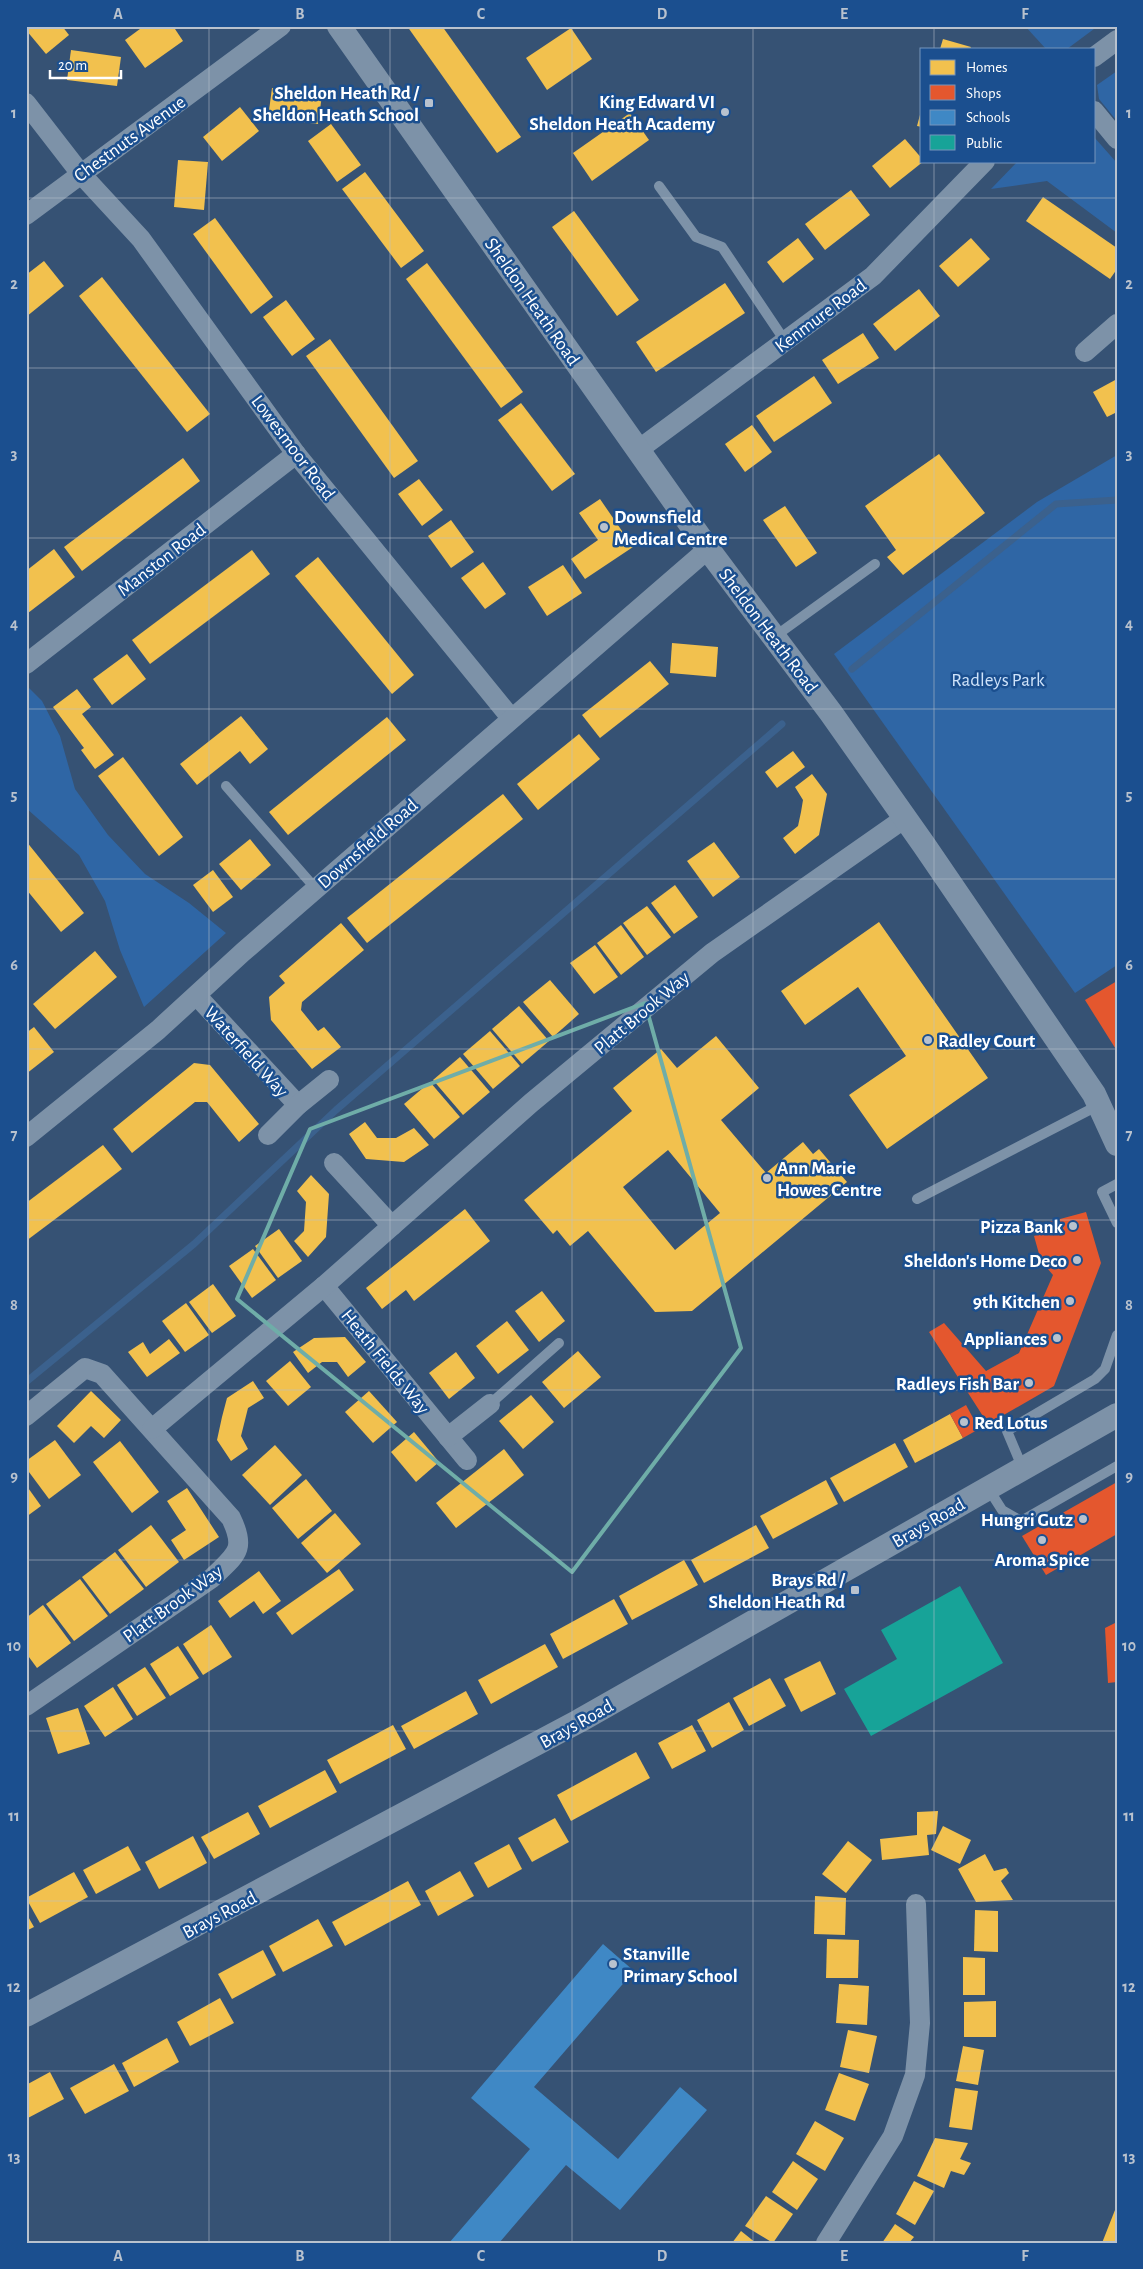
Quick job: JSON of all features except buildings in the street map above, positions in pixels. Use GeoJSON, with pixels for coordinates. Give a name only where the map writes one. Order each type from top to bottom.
{"type":"FeatureCollection","features":[{"type":"Feature","properties":{"kind":"street","name":"Chestnuts Avenue"},"geometry":{"type":"LineString","coordinates":[[26,215],[281,26]]}},
{"type":"Feature","properties":{"kind":"street","name":"Sheldon Heath Road"},"geometry":{"type":"LineString","coordinates":[[339,26],[708,549],[831,713],[906,818],[1094,1094],[1117,1144]]}},
{"type":"Feature","properties":{"kind":"street"},"geometry":{"type":"LineString","coordinates":[[1096,56],[1117,40]]}},
{"type":"Feature","properties":{"kind":"street","name":"Lowesmoor Road"},"geometry":{"type":"LineString","coordinates":[[26,103],[81,174],[140,239],[296,454],[511,718]]}},
{"type":"Feature","properties":{"kind":"street"},"geometry":{"type":"LineString","coordinates":[[1096,113],[1117,139]]}},
{"type":"Feature","properties":{"kind":"street","name":"Kenmure Road"},"geometry":{"type":"LineString","coordinates":[[638,450],[873,276],[983,162]]}},
{"type":"Feature","properties":{"kind":"street"},"geometry":{"type":"LineString","coordinates":[[1085,352],[1117,324]]}},
{"type":"Feature","properties":{"kind":"street","name":"Manston Road"},"geometry":{"type":"LineString","coordinates":[[26,664],[296,454]]}},
{"type":"Feature","properties":{"kind":"street","name":"Downsfield Road"},"geometry":{"type":"LineString","coordinates":[[26,1137],[197,996],[511,718],[708,549]]}},
{"type":"Feature","properties":{"kind":"street","name":"Platt Brook Way"},"geometry":{"type":"LineString","coordinates":[[152,1429],[324,1286],[531,1103],[712,954],[906,818]]}},
{"type":"Feature","properties":{"kind":"street","name":"Waterfield Way"},"geometry":{"type":"LineString","coordinates":[[197,996],[298,1105]]}},
{"type":"Feature","properties":{"kind":"street"},"geometry":{"type":"LineString","coordinates":[[268,1135],[298,1105],[329,1080]]}},
{"type":"Feature","properties":{"kind":"street"},"geometry":{"type":"LineString","coordinates":[[334,1164],[392,1226]]}},
{"type":"Feature","properties":{"kind":"street","name":"Heath Fields Way"},"geometry":{"type":"LineString","coordinates":[[324,1286],[467,1460]]}},
{"type":"Feature","properties":{"kind":"street","name":"Platt Brook Way"},"geometry":{"type":"LineString","coordinates":[[26,1416],[85,1368],[102,1374],[231,1518],[238,1533],[240,1547],[212,1578],[26,1706]]}},
{"type":"Feature","properties":{"kind":"street"},"geometry":{"type":"LineString","coordinates":[[448,1437],[490,1404]]}},
{"type":"Feature","properties":{"kind":"street","name":"Brays Road"},"geometry":{"type":"LineString","coordinates":[[26,2015],[579,1722],[1117,1415]]}},
{"type":"Feature","properties":{"kind":"street"},"geometry":{"type":"LineString","coordinates":[[826,2243],[893,2136],[915,2076],[920,2023],[916,1904]]}},
{"type":"Feature","properties":{"kind":"lane"},"geometry":{"type":"LineString","coordinates":[[659,186],[696,237],[722,247],[785,341]]}},
{"type":"Feature","properties":{"kind":"lane"},"geometry":{"type":"LineString","coordinates":[[774,637],[875,564]]}},
{"type":"Feature","properties":{"kind":"lane"},"geometry":{"type":"LineString","coordinates":[[226,786],[316,889]]}},
{"type":"Feature","properties":{"kind":"lane"},"geometry":{"type":"LineString","coordinates":[[917,1199],[1099,1105]]}},
{"type":"Feature","properties":{"kind":"lane"},"geometry":{"type":"LineString","coordinates":[[1117,1184],[1102,1192],[1117,1223]]}},
{"type":"Feature","properties":{"kind":"lane"},"geometry":{"type":"LineString","coordinates":[[1023,1468],[1007,1431],[1095,1379],[1105,1369],[1117,1334]]}},
{"type":"Feature","properties":{"kind":"lane"},"geometry":{"type":"LineString","coordinates":[[490,1404],[559,1343]]}},
{"type":"Feature","properties":{"kind":"lane"},"geometry":{"type":"LineString","coordinates":[[988,1488],[1002,1510],[1021,1521],[1117,1466]]}},
{"type":"Feature","properties":{"kind":"highlighted area"},"geometry":{"type":"Polygon","coordinates":[[[645,1003],[741,1348],[572,1572],[237,1299],[310,1129],[645,1003]]]}},
{"type":"Feature","properties":{"kind":"green space"},"geometry":{"type":"Polygon","coordinates":[[[1025,26],[1098,26],[1068,48],[1045,48],[1025,26]]]}},
{"type":"Feature","properties":{"kind":"green space"},"geometry":{"type":"Polygon","coordinates":[[[1117,71],[1117,121],[1099,99],[1097,85],[1117,71]]]}},
{"type":"Feature","properties":{"kind":"green space"},"geometry":{"type":"Polygon","coordinates":[[[1096,139],[1117,163],[1117,233],[1047,181],[991,189],[1017,162],[1096,162],[1096,139]]]}},
{"type":"Feature","properties":{"kind":"green space","name":"Radleys Park"},"geometry":{"type":"Polygon","coordinates":[[[1117,455],[1117,965],[1075,993],[834,654],[1037,502],[1117,455]]]}},
{"type":"Feature","properties":{"kind":"green space"},"geometry":{"type":"Polygon","coordinates":[[[26,685],[42,701],[60,736],[75,789],[108,835],[145,874],[189,903],[226,933],[144,1007],[120,950],[105,901],[79,855],[26,808],[26,685]]]}},
{"type":"Feature","properties":{"kind":"waterway"},"geometry":{"type":"LineString","coordinates":[[852,669],[1056,504],[1117,500]]}},
{"type":"Feature","properties":{"kind":"waterway"},"geometry":{"type":"LineString","coordinates":[[26,1382],[194,1244],[336,1110],[782,724]]}},
{"type":"Feature","properties":{"kind":"place","name":"Sheldon Heath Rd / Sheldon Heath School"},"geometry":{"type":"Point","coordinates":[429,103]}},
{"type":"Feature","properties":{"kind":"place","name":"King Edward VI Sheldon Heath Academy"},"geometry":{"type":"Point","coordinates":[725,112]}},
{"type":"Feature","properties":{"kind":"place","name":"Downsfield Medical Centre"},"geometry":{"type":"Point","coordinates":[604,527]}},
{"type":"Feature","properties":{"kind":"place","name":"Radley Court"},"geometry":{"type":"Point","coordinates":[928,1040]}},
{"type":"Feature","properties":{"kind":"place","name":"Ann Marie Howes Centre"},"geometry":{"type":"Point","coordinates":[767,1178]}},
{"type":"Feature","properties":{"kind":"place","name":"Pizza Bank"},"geometry":{"type":"Point","coordinates":[1073,1226]}},
{"type":"Feature","properties":{"kind":"place","name":"Sheldon's Home Deco"},"geometry":{"type":"Point","coordinates":[1077,1260]}},
{"type":"Feature","properties":{"kind":"place","name":"9th Kitchen"},"geometry":{"type":"Point","coordinates":[1070,1301]}},
{"type":"Feature","properties":{"kind":"place","name":"Appliances"},"geometry":{"type":"Point","coordinates":[1057,1338]}},
{"type":"Feature","properties":{"kind":"place","name":"Radleys Fish Bar"},"geometry":{"type":"Point","coordinates":[1029,1383]}},
{"type":"Feature","properties":{"kind":"place","name":"Red Lotus"},"geometry":{"type":"Point","coordinates":[964,1422]}},
{"type":"Feature","properties":{"kind":"place","name":"Hungri Gutz"},"geometry":{"type":"Point","coordinates":[1083,1519]}},
{"type":"Feature","properties":{"kind":"place","name":"Aroma Spice"},"geometry":{"type":"Point","coordinates":[1042,1540]}},
{"type":"Feature","properties":{"kind":"place","name":"Brays Rd / Sheldon Heath Rd"},"geometry":{"type":"Point","coordinates":[855,1590]}},
{"type":"Feature","properties":{"kind":"place","name":"Stanville Primary School"},"geometry":{"type":"Point","coordinates":[613,1964]}}]}
